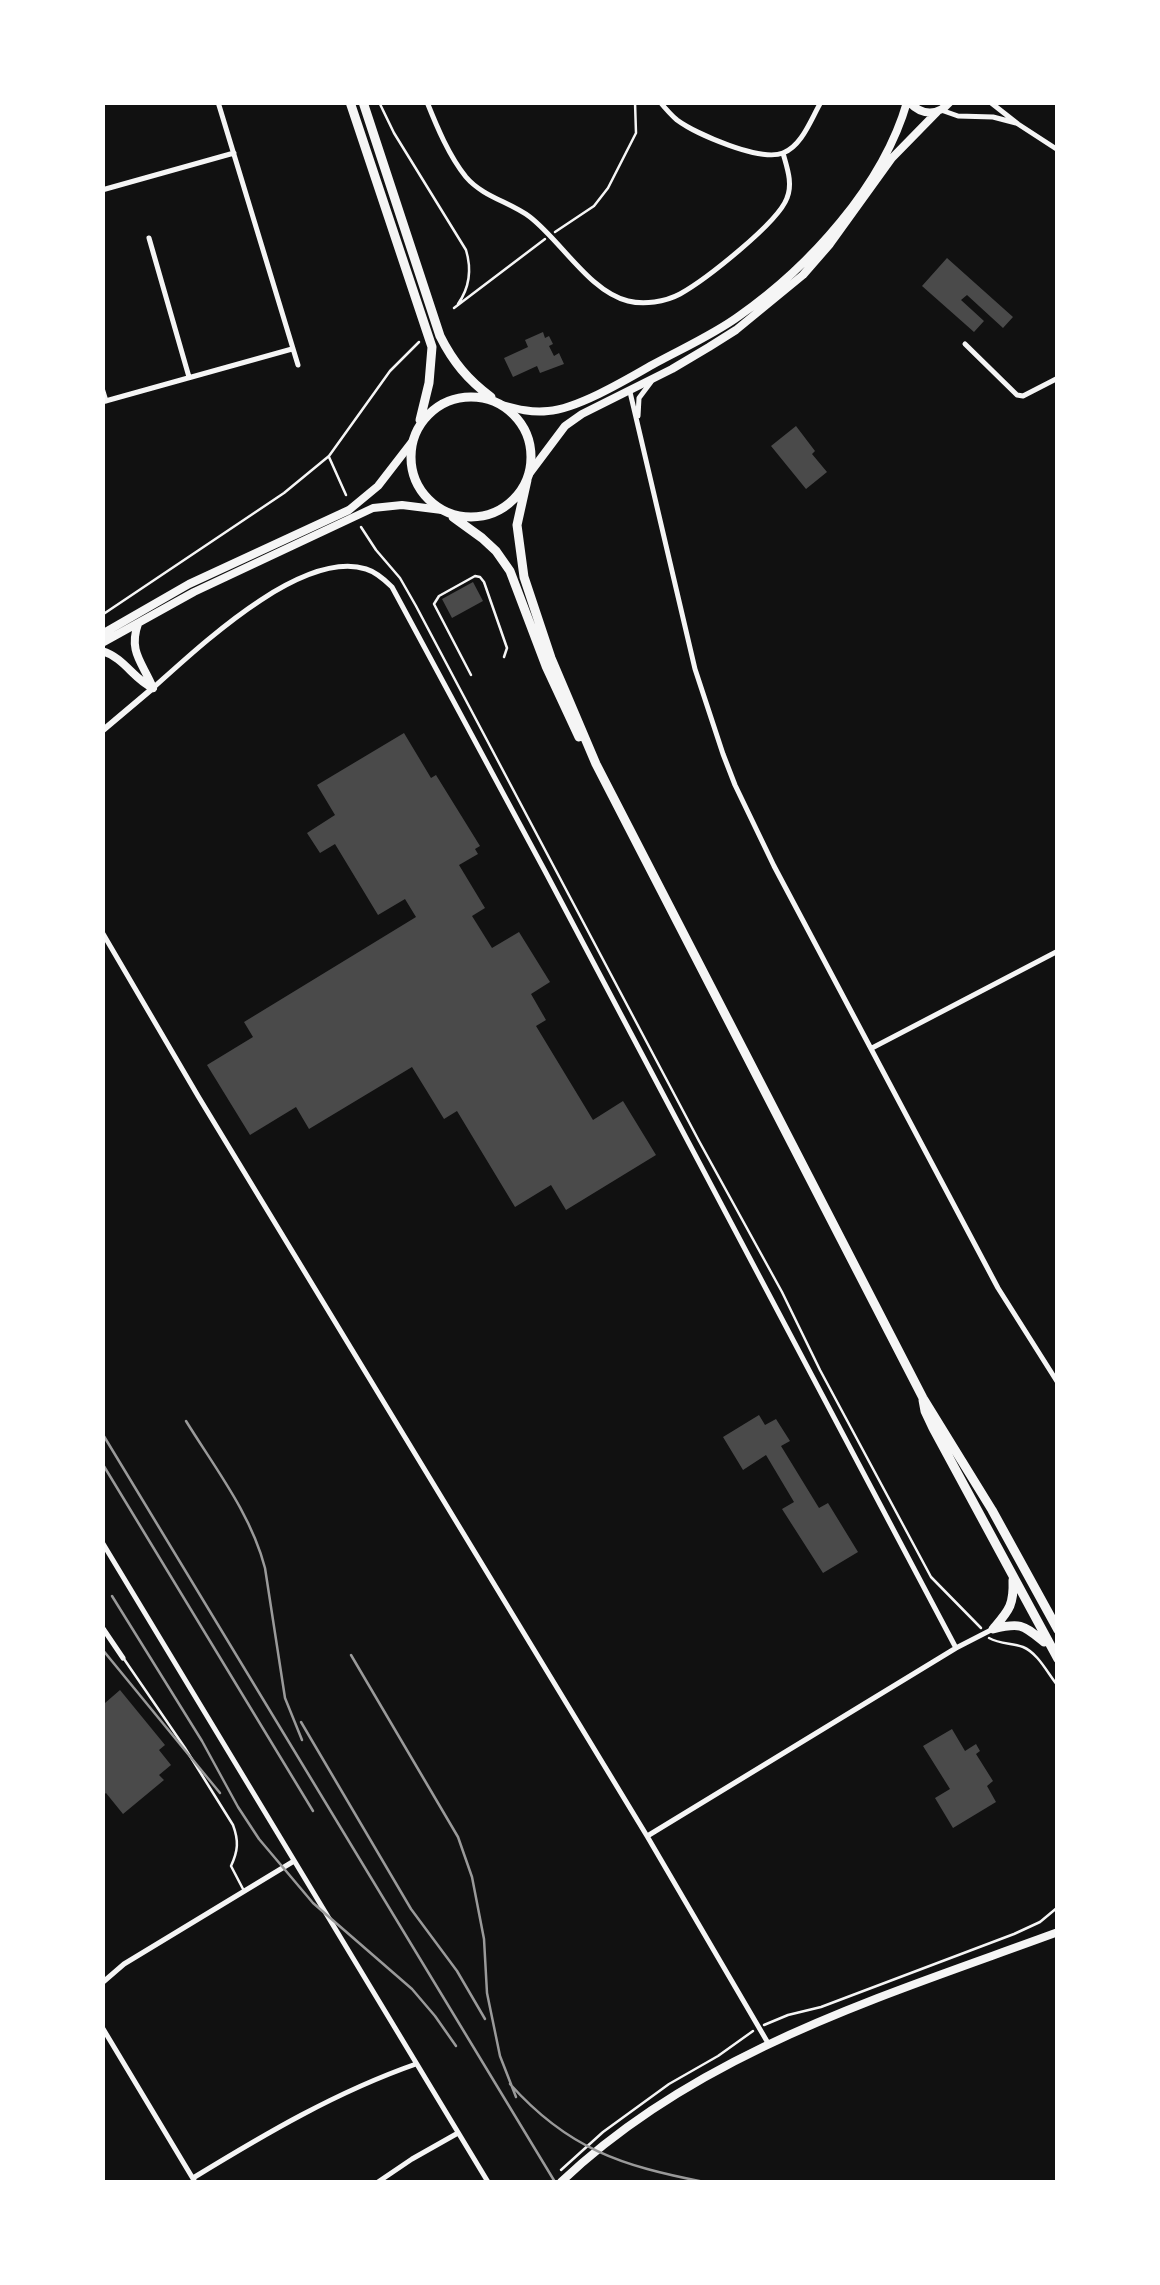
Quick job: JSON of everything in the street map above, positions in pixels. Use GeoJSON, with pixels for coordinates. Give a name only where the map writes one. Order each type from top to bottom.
{"type":"FeatureCollection","features":[{"type":"Feature","properties":{"kind":"highway"},"geometry":{"type":"LineString","coordinates":[[350,102],[432,347],[430,383],[412,442],[412,474],[429,500],[482,538],[510,571],[546,666],[584,748],[596,764]]}},
{"type":"Feature","properties":{"kind":"highway"},"geometry":{"type":"LineString","coordinates":[[363,102],[440,336],[458,367],[514,414],[530,442],[531,458],[517,525],[524,577],[550,658],[596,764],[923,1398],[992,1510],[1058,1630]]}},
{"type":"Feature","properties":{"kind":"highway"},"geometry":{"type":"LineString","coordinates":[[418,427],[438,405],[452,399],[482,397],[500,403]]}},
{"type":"Feature","properties":{"kind":"highway"},"geometry":{"type":"LineString","coordinates":[[444,511],[472,517],[489,514],[512,501],[528,477]]}},
{"type":"Feature","properties":{"kind":"highway"},"geometry":{"type":"LineString","coordinates":[[923,1398],[933,1428],[1058,1659]]}},
{"type":"Feature","properties":{"kind":"highway"},"geometry":{"type":"LineString","coordinates":[[989,1631],[1014,1600],[1012,1578]]}},
{"type":"Feature","properties":{"kind":"highway"},"geometry":{"type":"LineString","coordinates":[[989,1631],[1017,1624],[1048,1645]]}},
{"type":"Feature","properties":{"kind":"main road"},"geometry":{"type":"LineString","coordinates":[[500,403],[519,410],[551,412],[565,408],[735,319],[796,272],[851,206],[895,136],[908,102],[919,111],[939,111]]}},
{"type":"Feature","properties":{"kind":"main road"},"geometry":{"type":"LineString","coordinates":[[528,477],[565,426],[736,330],[803,275],[892,158],[950,102]]}},
{"type":"Feature","properties":{"kind":"main road"},"geometry":{"type":"LineString","coordinates":[[626,379],[630,391]]}},
{"type":"Feature","properties":{"kind":"main road"},"geometry":{"type":"LineString","coordinates":[[102,634],[190,584],[349,510],[378,486],[412,442]]}},
{"type":"Feature","properties":{"kind":"main road"},"geometry":{"type":"LineString","coordinates":[[102,643],[194,592],[373,508],[402,504],[444,511]]}},
{"type":"Feature","properties":{"kind":"main road"},"geometry":{"type":"LineString","coordinates":[[138,622],[134,651],[153,688]]}},
{"type":"Feature","properties":{"kind":"main road"},"geometry":{"type":"LineString","coordinates":[[102,651],[124,662],[139,682],[153,688]]}},
{"type":"Feature","properties":{"kind":"main road"},"geometry":{"type":"LineString","coordinates":[[560,2178],[606,2136],[768,2042],[1058,1932]]}},
{"type":"Feature","properties":{"kind":"street"},"geometry":{"type":"LineString","coordinates":[[218,102],[298,365]]}},
{"type":"Feature","properties":{"kind":"street"},"geometry":{"type":"LineString","coordinates":[[427,102],[472,184],[519,209],[603,290],[626,300],[648,303],[678,295],[734,255],[783,208],[790,193],[783,153]]}},
{"type":"Feature","properties":{"kind":"street"},"geometry":{"type":"LineString","coordinates":[[660,102],[677,120],[713,140],[763,154],[783,153],[802,137],[820,102]]}},
{"type":"Feature","properties":{"kind":"street"},"geometry":{"type":"LineString","coordinates":[[990,102],[1058,150]]}},
{"type":"Feature","properties":{"kind":"street"},"geometry":{"type":"LineString","coordinates":[[939,111],[958,116],[993,116],[1018,124]]}},
{"type":"Feature","properties":{"kind":"street"},"geometry":{"type":"LineString","coordinates":[[102,190],[234,152]]}},
{"type":"Feature","properties":{"kind":"street"},"geometry":{"type":"LineString","coordinates":[[149,238],[189,378]]}},
{"type":"Feature","properties":{"kind":"street"},"geometry":{"type":"LineString","coordinates":[[965,344],[1017,395],[1023,396],[1058,378]]}},
{"type":"Feature","properties":{"kind":"street"},"geometry":{"type":"LineString","coordinates":[[102,388],[104,402],[292,348]]}},
{"type":"Feature","properties":{"kind":"street"},"geometry":{"type":"LineString","coordinates":[[638,424],[639,398],[655,378]]}},
{"type":"Feature","properties":{"kind":"street"},"geometry":{"type":"LineString","coordinates":[[630,391],[695,669],[723,754],[774,866],[998,1288],[1058,1383]]}},
{"type":"Feature","properties":{"kind":"street"},"geometry":{"type":"LineString","coordinates":[[102,731],[226,624],[296,580],[337,566],[352,566],[369,569],[392,587],[956,1648]]}},
{"type":"Feature","properties":{"kind":"street"},"geometry":{"type":"LineString","coordinates":[[102,932],[768,2042]]}},
{"type":"Feature","properties":{"kind":"street"},"geometry":{"type":"LineString","coordinates":[[872,1048],[1058,951]]}},
{"type":"Feature","properties":{"kind":"street"},"geometry":{"type":"LineString","coordinates":[[102,1542],[488,2182]]}},
{"type":"Feature","properties":{"kind":"street"},"geometry":{"type":"LineString","coordinates":[[102,1627],[123,1658]]}},
{"type":"Feature","properties":{"kind":"street"},"geometry":{"type":"LineString","coordinates":[[647,1836],[989,1631]]}},
{"type":"Feature","properties":{"kind":"street"},"geometry":{"type":"LineString","coordinates":[[102,1982],[124,1964],[294,1860]]}},
{"type":"Feature","properties":{"kind":"street"},"geometry":{"type":"LineString","coordinates":[[102,2027],[194,2180],[329,2100],[416,2064]]}},
{"type":"Feature","properties":{"kind":"street"},"geometry":{"type":"LineString","coordinates":[[378,2182],[458,2133]]}},
{"type":"Feature","properties":{"kind":"lane"},"geometry":{"type":"LineString","coordinates":[[471,675],[434,604],[439,596],[474,576],[480,576],[484,582],[506,648],[504,657]]}},
{"type":"Feature","properties":{"kind":"lane"},"geometry":{"type":"LineString","coordinates":[[123,1658],[233,1825],[238,1848],[232,1866],[244,1890]]}},
{"type":"Feature","properties":{"kind":"path"},"geometry":{"type":"LineString","coordinates":[[379,102],[466,250],[470,264],[468,283],[454,308],[594,206],[608,188],[636,132],[636,102]]}},
{"type":"Feature","properties":{"kind":"path"},"geometry":{"type":"LineString","coordinates":[[102,615],[284,493],[329,456],[390,371],[419,342]]}},
{"type":"Feature","properties":{"kind":"path"},"geometry":{"type":"LineString","coordinates":[[329,456],[346,494]]}},
{"type":"Feature","properties":{"kind":"path"},"geometry":{"type":"LineString","coordinates":[[361,527],[416,606],[931,1578],[989,1631],[991,1640],[1028,1650],[1058,1686]]}},
{"type":"Feature","properties":{"kind":"path"},"geometry":{"type":"LineString","coordinates":[[560,2178],[669,2084],[759,2027],[1014,1934],[1040,1922],[1058,1907]]}},
{"type":"Feature","properties":{"kind":"building"},"geometry":{"type":"Polygon","coordinates":[[[947,258],[1013,317],[1003,328],[967,295],[961,300],[984,321],[974,332],[922,286],[947,258]]]}},
{"type":"Feature","properties":{"kind":"building"},"geometry":{"type":"Polygon","coordinates":[[[543,332],[553,344],[549,346],[554,356],[559,353],[564,364],[540,373],[537,366],[513,377],[504,358],[528,347],[525,340],[543,332]]]}},
{"type":"Feature","properties":{"kind":"building"},"geometry":{"type":"Polygon","coordinates":[[[796,426],[827,472],[806,489],[771,446],[796,426]]]}},
{"type":"Feature","properties":{"kind":"building"},"geometry":{"type":"Polygon","coordinates":[[[473,582],[483,601],[452,618],[442,599],[473,582]]]}},
{"type":"Feature","properties":{"kind":"building"},"geometry":{"type":"Polygon","coordinates":[[[404,733],[431,778],[436,775],[480,846],[475,849],[478,854],[459,865],[485,908],[472,916],[492,948],[519,932],[550,982],[531,994],[546,1020],[536,1026],[593,1120],[623,1101],[656,1155],[566,1210],[551,1185],[515,1207],[457,1111],[444,1119],[412,1067],[309,1129],[296,1107],[250,1135],[207,1065],[253,1037],[244,1022],[416,917],[405,899],[378,915],[335,844],[320,853],[307,833],[335,815],[317,785],[404,733]]]}},
{"type":"Feature","properties":{"kind":"building"},"geometry":{"type":"Polygon","coordinates":[[[759,1415],[765,1425],[776,1419],[790,1441],[781,1446],[819,1508],[828,1503],[858,1552],[823,1573],[782,1509],[794,1502],[766,1455],[743,1470],[723,1437],[759,1415]]]}},
{"type":"Feature","properties":{"kind":"building"},"geometry":{"type":"Polygon","coordinates":[[[120,1690],[165,1745],[159,1750],[171,1765],[159,1775],[164,1780],[123,1814],[106,1793],[102,1796],[102,1699],[105,1703],[120,1690]]]}},
{"type":"Feature","properties":{"kind":"building"},"geometry":{"type":"Polygon","coordinates":[[[952,1729],[965,1751],[976,1744],[980,1751],[976,1754],[993,1781],[987,1786],[996,1802],[953,1828],[935,1798],[950,1789],[923,1746],[952,1729]]]}},
{"type":"Feature","properties":{"kind":"railway"},"geometry":{"type":"LineString","coordinates":[[186,1421],[231,1492],[259,1548],[285,1698],[302,1740]]}},
{"type":"Feature","properties":{"kind":"railway"},"geometry":{"type":"LineString","coordinates":[[102,1433],[555,2182]]}},
{"type":"Feature","properties":{"kind":"railway"},"geometry":{"type":"LineString","coordinates":[[102,1463],[313,1811]]}},
{"type":"Feature","properties":{"kind":"railway"},"geometry":{"type":"LineString","coordinates":[[112,1596],[259,1839],[313,1903],[412,1989],[456,2046]]}},
{"type":"Feature","properties":{"kind":"railway"},"geometry":{"type":"LineString","coordinates":[[102,1649],[220,1793]]}},
{"type":"Feature","properties":{"kind":"railway"},"geometry":{"type":"LineString","coordinates":[[351,1655],[458,1837],[472,1877],[484,1939],[487,1993],[500,2056],[516,2097]]}},
{"type":"Feature","properties":{"kind":"railway"},"geometry":{"type":"LineString","coordinates":[[301,1722],[411,1909],[457,1971],[485,2019]]}},
{"type":"Feature","properties":{"kind":"railway"},"geometry":{"type":"LineString","coordinates":[[510,2084],[553,2124],[598,2151],[647,2169],[704,2182]]}}]}
